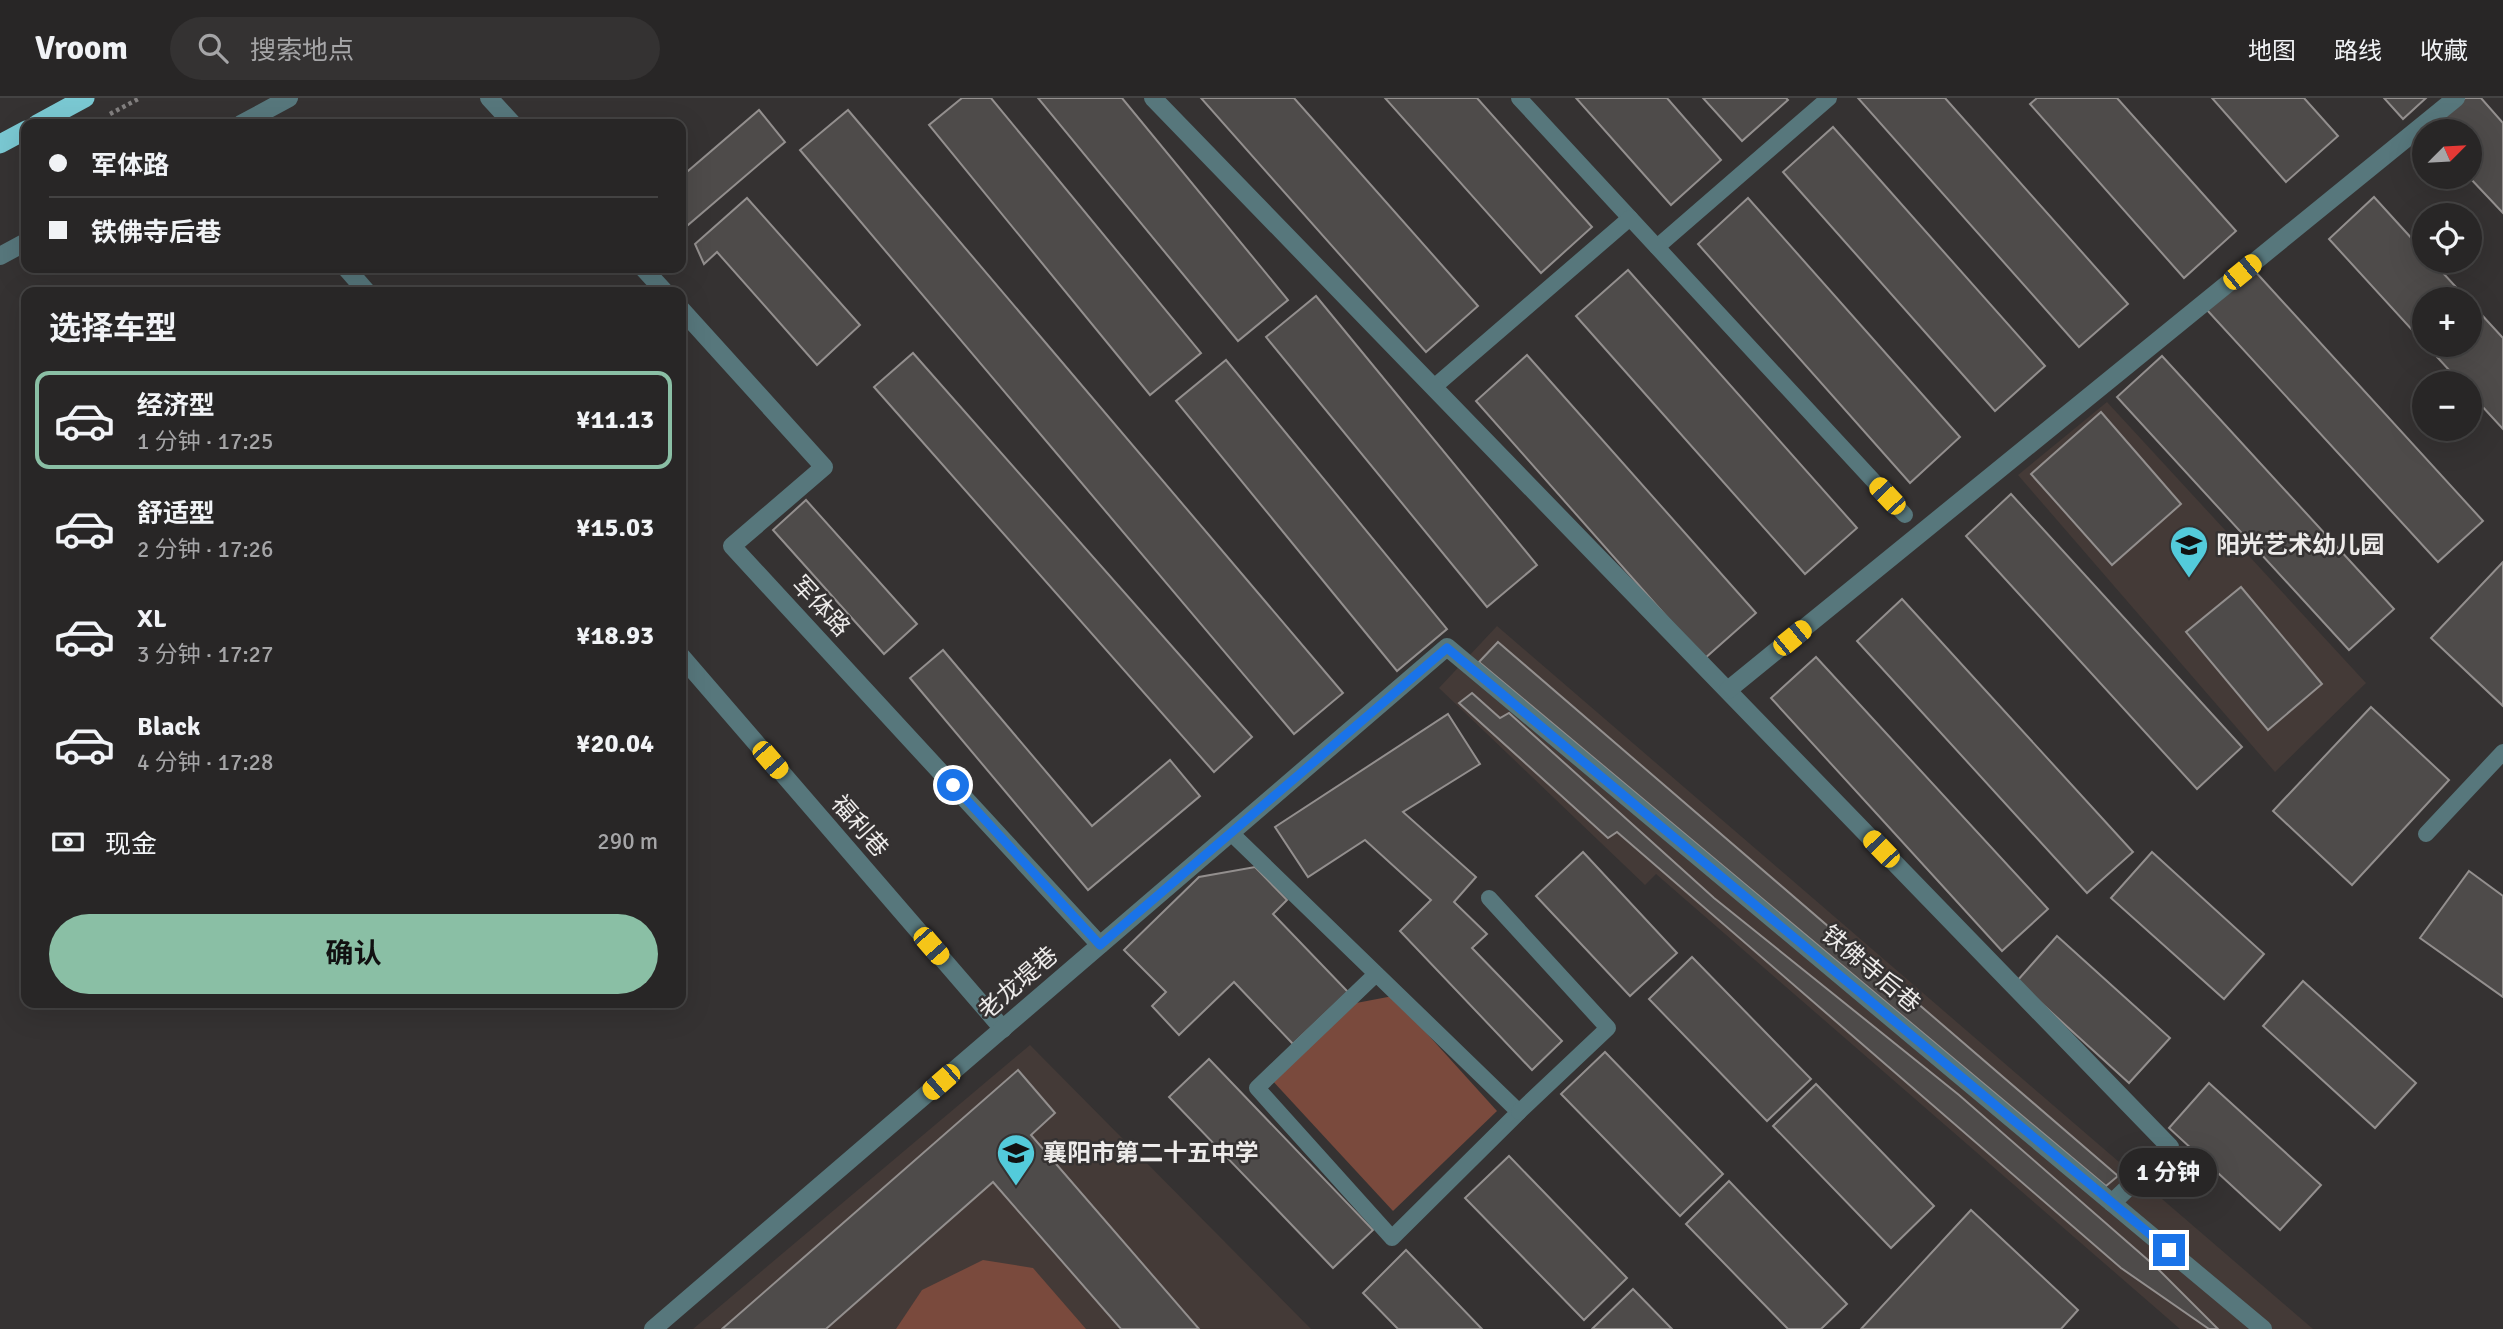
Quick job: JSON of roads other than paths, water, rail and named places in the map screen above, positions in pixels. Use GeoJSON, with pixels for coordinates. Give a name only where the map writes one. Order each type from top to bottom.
{"type":"FeatureCollection","features":[{"type":"Feature","properties":{"kind":"highway"},"geometry":{"type":"LineString","coordinates":[[46,119],[85,98]]}},
{"type":"Feature","properties":{"kind":"highway"},"geometry":{"type":"LineString","coordinates":[[0,144],[21,133]]}},
{"type":"Feature","properties":{"kind":"street"},"geometry":{"type":"LineString","coordinates":[[250,119],[289,98]]}},
{"type":"Feature","properties":{"kind":"street"},"geometry":{"type":"LineString","coordinates":[[489,98],[508,119]]}},
{"type":"Feature","properties":{"kind":"street"},"geometry":{"type":"LineString","coordinates":[[1153,98],[2170,1147],[2112,1203]]}},
{"type":"Feature","properties":{"kind":"street"},"geometry":{"type":"LineString","coordinates":[[1728,690],[2456,98]]}},
{"type":"Feature","properties":{"kind":"street"},"geometry":{"type":"LineString","coordinates":[[0,256],[21,245]]}},
{"type":"Feature","properties":{"kind":"street"},"geometry":{"type":"LineString","coordinates":[[350,273],[363,287]]}},
{"type":"Feature","properties":{"kind":"street"},"geometry":{"type":"LineString","coordinates":[[648,273],[660,287]]}},
{"type":"Feature","properties":{"kind":"street","name":"军体路"},"geometry":{"type":"LineString","coordinates":[[686,315],[824,467],[732,546],[1100,945]]}},
{"type":"Feature","properties":{"kind":"street","name":"老龙堤巷"},"geometry":{"type":"LineString","coordinates":[[653,1329],[1447,648]]}},
{"type":"Feature","properties":{"kind":"street","name":"铁佛寺后巷"},"geometry":{"type":"LineString","coordinates":[[1447,648],[2263,1329]]}},
{"type":"Feature","properties":{"kind":"street","name":"福利巷"},"geometry":{"type":"LineString","coordinates":[[686,662],[1003,1029]]}},
{"type":"Feature","properties":{"kind":"lane"},"geometry":{"type":"LineString","coordinates":[[1519,98],[1905,515]]}},
{"type":"Feature","properties":{"kind":"lane"},"geometry":{"type":"LineString","coordinates":[[1657,247],[1829,98]]}},
{"type":"Feature","properties":{"kind":"lane"},"geometry":{"type":"LineString","coordinates":[[1434,387],[1630,218]]}},
{"type":"Feature","properties":{"kind":"lane"},"geometry":{"type":"LineString","coordinates":[[2426,834],[2503,752]]}},
{"type":"Feature","properties":{"kind":"lane"},"geometry":{"type":"LineString","coordinates":[[1231,833],[1520,1112]]}},
{"type":"Feature","properties":{"kind":"lane"},"geometry":{"type":"LineString","coordinates":[[1376,974],[1257,1088],[1392,1238],[1608,1028],[1489,898]]}},
{"type":"Feature","properties":{"kind":"place","name":"阳光艺术幼儿园"},"geometry":{"type":"Point","coordinates":[2189,579]}},
{"type":"Feature","properties":{"kind":"place","name":"襄阳市第二十五中学"},"geometry":{"type":"Point","coordinates":[1016,1187]}}]}
